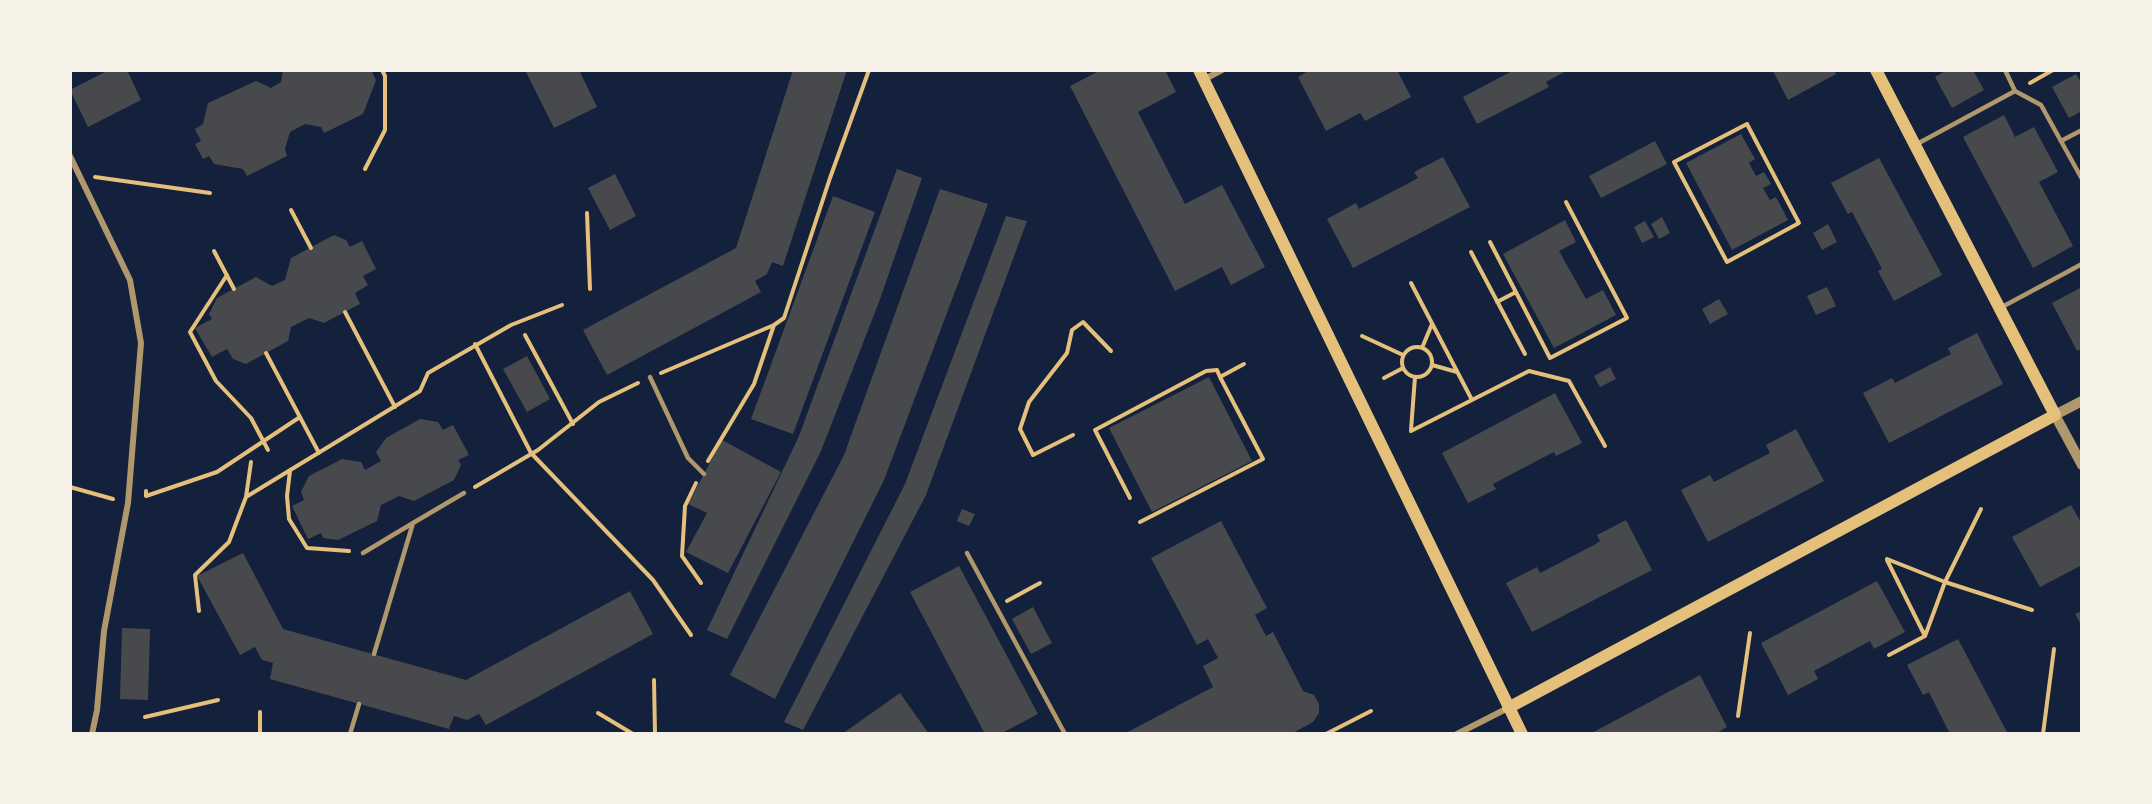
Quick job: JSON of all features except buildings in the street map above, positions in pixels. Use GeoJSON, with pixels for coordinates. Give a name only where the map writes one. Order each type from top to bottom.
{"type":"FeatureCollection","features":[{"type":"Feature","properties":{"kind":"main road"},"geometry":{"type":"LineString","coordinates":[[1508,708],[2055,415],[1876,70]]}},
{"type":"Feature","properties":{"kind":"main road"},"geometry":{"type":"LineString","coordinates":[[1201,75],[1522,734]]}},
{"type":"Feature","properties":{"kind":"street"},"geometry":{"type":"LineString","coordinates":[[1201,75],[1221,70]]}},
{"type":"Feature","properties":{"kind":"street"},"geometry":{"type":"LineString","coordinates":[[70,156],[130,280],[141,343],[128,503],[104,632],[97,710],[92,734]]}},
{"type":"Feature","properties":{"kind":"street"},"geometry":{"type":"LineString","coordinates":[[2082,401],[2055,415],[2082,465]]}},
{"type":"Feature","properties":{"kind":"street"},"geometry":{"type":"LineString","coordinates":[[1457,734],[1508,708]]}},
{"type":"Feature","properties":{"kind":"lane"},"geometry":{"type":"LineString","coordinates":[[2005,70],[2015,91],[2041,105],[2082,179]]}},
{"type":"Feature","properties":{"kind":"lane"},"geometry":{"type":"LineString","coordinates":[[1915,146],[2015,91]]}},
{"type":"Feature","properties":{"kind":"lane"},"geometry":{"type":"LineString","coordinates":[[2061,141],[2082,130]]}},
{"type":"Feature","properties":{"kind":"lane"},"geometry":{"type":"LineString","coordinates":[[2000,308],[2082,264]]}},
{"type":"Feature","properties":{"kind":"lane"},"geometry":{"type":"LineString","coordinates":[[650,378],[688,458],[703,473]]}},
{"type":"Feature","properties":{"kind":"lane"},"geometry":{"type":"LineString","coordinates":[[363,553],[464,493]]}},
{"type":"Feature","properties":{"kind":"lane"},"geometry":{"type":"LineString","coordinates":[[374,654],[413,524]]}},
{"type":"Feature","properties":{"kind":"lane"},"geometry":{"type":"LineString","coordinates":[[967,553],[1065,734]]}},
{"type":"Feature","properties":{"kind":"lane"},"geometry":{"type":"LineString","coordinates":[[350,734],[358,704]]}},
{"type":"Feature","properties":{"kind":"path"},"geometry":{"type":"LineString","coordinates":[[365,169],[385,130],[385,76],[382,70]]}},
{"type":"Feature","properties":{"kind":"path"},"geometry":{"type":"LineString","coordinates":[[464,493],[531,453],[573,424],[599,402],[774,325],[784,318],[830,178],[869,70]]}},
{"type":"Feature","properties":{"kind":"path"},"geometry":{"type":"LineString","coordinates":[[2015,91],[2053,70]]}},
{"type":"Feature","properties":{"kind":"path"},"geometry":{"type":"LineString","coordinates":[[1747,124],[1799,224],[1727,262],[1674,162],[1747,124]]}},
{"type":"Feature","properties":{"kind":"path"},"geometry":{"type":"LineString","coordinates":[[78,172],[95,177],[210,193]]}},
{"type":"Feature","properties":{"kind":"path"},"geometry":{"type":"LineString","coordinates":[[95,177],[100,188]]}},
{"type":"Feature","properties":{"kind":"path"},"geometry":{"type":"LineString","coordinates":[[1490,242],[1550,358],[1627,318],[1566,202]]}},
{"type":"Feature","properties":{"kind":"path"},"geometry":{"type":"LineString","coordinates":[[291,210],[311,248]]}},
{"type":"Feature","properties":{"kind":"path"},"geometry":{"type":"LineString","coordinates":[[587,213],[590,289]]}},
{"type":"Feature","properties":{"kind":"path"},"geometry":{"type":"LineString","coordinates":[[214,251],[234,289]]}},
{"type":"Feature","properties":{"kind":"path"},"geometry":{"type":"LineString","coordinates":[[1471,252],[1525,354]]}},
{"type":"Feature","properties":{"kind":"path"},"geometry":{"type":"LineString","coordinates":[[226,275],[190,332],[216,381],[251,418],[268,450]]}},
{"type":"Feature","properties":{"kind":"path"},"geometry":{"type":"LineString","coordinates":[[1411,283],[1472,400]]}},
{"type":"Feature","properties":{"kind":"path"},"geometry":{"type":"LineString","coordinates":[[1497,302],[1516,292]]}},
{"type":"Feature","properties":{"kind":"path"},"geometry":{"type":"LineString","coordinates":[[246,497],[420,391],[428,373],[475,344],[511,324],[562,305]]}},
{"type":"Feature","properties":{"kind":"path"},"geometry":{"type":"LineString","coordinates":[[345,312],[394,407]]}},
{"type":"Feature","properties":{"kind":"path"},"geometry":{"type":"LineString","coordinates":[[1073,435],[1033,455],[1020,429],[1029,402],[1067,353],[1072,330],[1083,322],[1111,351]]}},
{"type":"Feature","properties":{"kind":"path"},"geometry":{"type":"LineString","coordinates":[[1422,348],[1432,324]]}},
{"type":"Feature","properties":{"kind":"path"},"geometry":{"type":"LineString","coordinates":[[701,583],[682,556],[685,506],[754,384],[774,325]]}},
{"type":"Feature","properties":{"kind":"path"},"geometry":{"type":"LineString","coordinates":[[525,335],[573,424]]}},
{"type":"Feature","properties":{"kind":"path"},"geometry":{"type":"LineString","coordinates":[[1362,336],[1403,355]]}},
{"type":"Feature","properties":{"kind":"path"},"geometry":{"type":"LineString","coordinates":[[475,344],[531,453],[653,580],[691,635]]}},
{"type":"Feature","properties":{"kind":"path"},"geometry":{"type":"LineString","coordinates":[[1403,355],[1413,347],[1422,348],[1429,353],[1432,365]]}},
{"type":"Feature","properties":{"kind":"path"},"geometry":{"type":"LineString","coordinates":[[266,353],[319,453]]}},
{"type":"Feature","properties":{"kind":"path"},"geometry":{"type":"LineString","coordinates":[[1403,355],[1403,368],[1415,377],[1424,376],[1432,365]]}},
{"type":"Feature","properties":{"kind":"path"},"geometry":{"type":"LineString","coordinates":[[1221,377],[1244,364]]}},
{"type":"Feature","properties":{"kind":"path"},"geometry":{"type":"LineString","coordinates":[[1432,365],[1457,372]]}},
{"type":"Feature","properties":{"kind":"path"},"geometry":{"type":"LineString","coordinates":[[1384,378],[1403,368]]}},
{"type":"Feature","properties":{"kind":"path"},"geometry":{"type":"LineString","coordinates":[[1130,498],[1095,430],[1206,371],[1216,370],[1263,459],[1140,522]]}},
{"type":"Feature","properties":{"kind":"path"},"geometry":{"type":"LineString","coordinates":[[1415,377],[1411,431],[1529,371],[1569,381],[1605,446]]}},
{"type":"Feature","properties":{"kind":"path"},"geometry":{"type":"LineString","coordinates":[[147,485],[146,496],[217,472],[300,417]]}},
{"type":"Feature","properties":{"kind":"path"},"geometry":{"type":"LineString","coordinates":[[199,611],[195,575],[229,542],[246,497],[251,462]]}},
{"type":"Feature","properties":{"kind":"path"},"geometry":{"type":"LineString","coordinates":[[291,470],[287,496],[289,519],[307,548],[363,553]]}},
{"type":"Feature","properties":{"kind":"path"},"geometry":{"type":"LineString","coordinates":[[70,486],[123,502]]}},
{"type":"Feature","properties":{"kind":"path"},"geometry":{"type":"LineString","coordinates":[[1889,655],[1925,636],[1945,582],[1981,509]]}},
{"type":"Feature","properties":{"kind":"path"},"geometry":{"type":"LineString","coordinates":[[1925,636],[1887,559],[1945,582],[2032,610]]}},
{"type":"Feature","properties":{"kind":"path"},"geometry":{"type":"LineString","coordinates":[[996,607],[1040,583]]}},
{"type":"Feature","properties":{"kind":"path"},"geometry":{"type":"LineString","coordinates":[[1738,716],[1750,633]]}},
{"type":"Feature","properties":{"kind":"path"},"geometry":{"type":"LineString","coordinates":[[2043,734],[2054,649]]}},
{"type":"Feature","properties":{"kind":"path"},"geometry":{"type":"LineString","coordinates":[[654,680],[655,734]]}},
{"type":"Feature","properties":{"kind":"path"},"geometry":{"type":"LineString","coordinates":[[145,717],[218,700]]}},
{"type":"Feature","properties":{"kind":"path"},"geometry":{"type":"LineString","coordinates":[[1326,734],[1371,711]]}},
{"type":"Feature","properties":{"kind":"path"},"geometry":{"type":"LineString","coordinates":[[260,712],[260,734]]}},
{"type":"Feature","properties":{"kind":"path"},"geometry":{"type":"LineString","coordinates":[[598,713],[633,734]]}}]}
